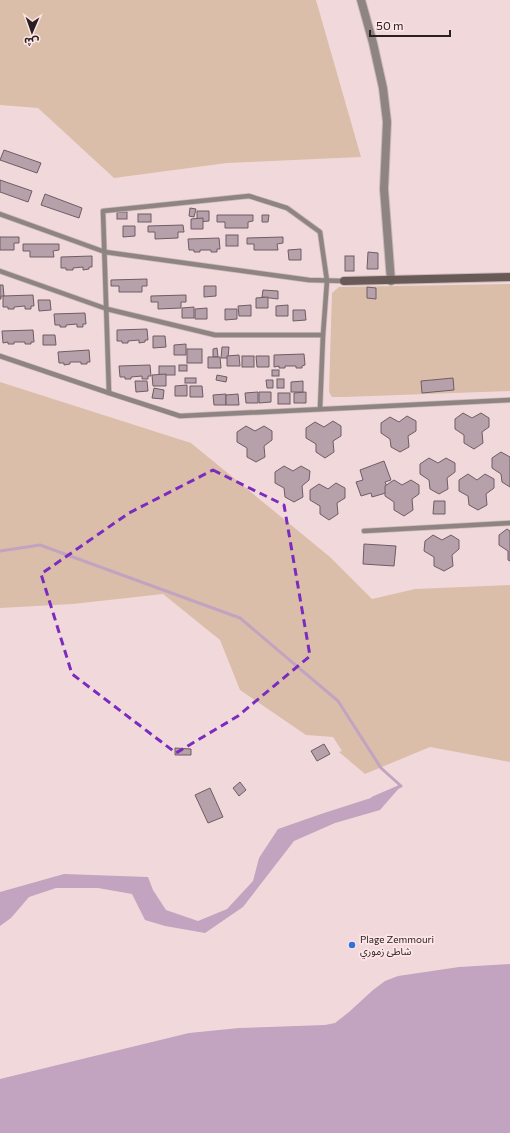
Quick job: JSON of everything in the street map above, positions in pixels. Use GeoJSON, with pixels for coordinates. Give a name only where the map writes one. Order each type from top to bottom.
{"type":"FeatureCollection","features":[{"type":"Feature","properties":{"kind":"street"},"geometry":{"type":"LineString","coordinates":[[360,0],[373,44],[383,88],[387,122],[384,189],[392,281]]}},
{"type":"Feature","properties":{"kind":"street"},"geometry":{"type":"LineString","coordinates":[[344,281],[510,277]]}},
{"type":"Feature","properties":{"kind":"lane"},"geometry":{"type":"LineString","coordinates":[[109,394],[103,211],[249,196],[287,208],[320,232],[328,281],[323,335],[320,409]]}},
{"type":"Feature","properties":{"kind":"lane"},"geometry":{"type":"LineString","coordinates":[[0,214],[104,252],[309,280],[344,281]]}},
{"type":"Feature","properties":{"kind":"lane"},"geometry":{"type":"LineString","coordinates":[[0,271],[107,309],[215,335],[323,335]]}},
{"type":"Feature","properties":{"kind":"lane"},"geometry":{"type":"LineString","coordinates":[[0,356],[109,394],[180,416],[510,400]]}},
{"type":"Feature","properties":{"kind":"lane"},"geometry":{"type":"LineString","coordinates":[[364,531],[510,523]]}},
{"type":"Feature","properties":{"kind":"highlighted area"},"geometry":{"type":"Polygon","coordinates":[[[213,470],[284,505],[310,656],[238,716],[176,753],[72,674],[41,574],[129,513],[213,470]]]}},
{"type":"Feature","properties":{"kind":"shaded area"},"geometry":{"type":"Polygon","coordinates":[[[0,0],[316,0],[361,157],[227,163],[114,178],[38,108],[0,105],[0,0]]]}},
{"type":"Feature","properties":{"kind":"shaded area"},"geometry":{"type":"Polygon","coordinates":[[[510,284],[510,391],[332,397],[329,392],[332,293],[339,287],[510,284]]]}},
{"type":"Feature","properties":{"kind":"shaded area"},"geometry":{"type":"Polygon","coordinates":[[[0,382],[191,443],[330,557],[372,599],[415,589],[510,585],[510,762],[430,747],[365,774],[339,752],[342,751],[333,737],[306,735],[240,690],[220,640],[163,594],[73,604],[0,608],[0,382]]]}},
{"type":"Feature","properties":{"kind":"shaded area"},"geometry":{"type":"Polygon","coordinates":[[[401,786],[380,810],[335,823],[294,841],[243,907],[205,933],[165,926],[145,920],[132,894],[98,888],[56,888],[29,897],[11,918],[0,926],[0,892],[64,874],[148,877],[153,890],[166,910],[198,921],[227,909],[253,881],[259,858],[278,829],[377,796],[401,786]]]}},
{"type":"Feature","properties":{"kind":"shaded area"},"geometry":{"type":"Polygon","coordinates":[[[510,964],[510,1133],[0,1133],[0,1079],[189,1033],[239,1028],[325,1025],[335,1023],[385,981],[398,976],[459,967],[510,964]]]}},
{"type":"Feature","properties":{"kind":"building"},"geometry":{"type":"Polygon","coordinates":[[[4,150],[41,163],[37,173],[0,160],[4,150]]]}},
{"type":"Feature","properties":{"kind":"building"},"geometry":{"type":"Polygon","coordinates":[[[0,180],[32,191],[28,202],[0,192],[0,180]]]}},
{"type":"Feature","properties":{"kind":"building"},"geometry":{"type":"Polygon","coordinates":[[[45,194],[82,208],[79,218],[41,205],[45,194]]]}},
{"type":"Feature","properties":{"kind":"building"},"geometry":{"type":"Polygon","coordinates":[[[190,208],[196,209],[194,217],[189,216],[190,208]]]}},
{"type":"Feature","properties":{"kind":"building"},"geometry":{"type":"Polygon","coordinates":[[[197,211],[209,211],[209,221],[197,222],[197,211]]]}},
{"type":"Feature","properties":{"kind":"building"},"geometry":{"type":"Polygon","coordinates":[[[117,212],[127,212],[127,219],[117,219],[117,212]]]}},
{"type":"Feature","properties":{"kind":"building"},"geometry":{"type":"Polygon","coordinates":[[[138,214],[151,214],[151,222],[138,222],[138,214]]]}},
{"type":"Feature","properties":{"kind":"building"},"geometry":{"type":"Polygon","coordinates":[[[217,215],[253,215],[253,221],[248,222],[248,228],[225,228],[225,222],[217,222],[217,215]]]}},
{"type":"Feature","properties":{"kind":"building"},"geometry":{"type":"Polygon","coordinates":[[[262,215],[269,215],[268,222],[262,222],[262,215]]]}},
{"type":"Feature","properties":{"kind":"building"},"geometry":{"type":"Polygon","coordinates":[[[203,218],[203,229],[191,229],[191,219],[203,218]]]}},
{"type":"Feature","properties":{"kind":"building"},"geometry":{"type":"Polygon","coordinates":[[[183,225],[184,232],[178,232],[178,238],[155,239],[155,232],[148,232],[148,226],[183,225]]]}},
{"type":"Feature","properties":{"kind":"building"},"geometry":{"type":"Polygon","coordinates":[[[123,226],[135,226],[135,236],[123,237],[123,226]]]}},
{"type":"Feature","properties":{"kind":"building"},"geometry":{"type":"Polygon","coordinates":[[[226,235],[238,235],[238,246],[226,246],[226,235]]]}},
{"type":"Feature","properties":{"kind":"building"},"geometry":{"type":"Polygon","coordinates":[[[0,237],[19,237],[19,243],[14,243],[14,250],[0,250],[0,237]]]}},
{"type":"Feature","properties":{"kind":"building"},"geometry":{"type":"Polygon","coordinates":[[[283,237],[283,243],[277,244],[278,250],[254,250],[254,244],[247,244],[247,238],[283,237]]]}},
{"type":"Feature","properties":{"kind":"building"},"geometry":{"type":"Polygon","coordinates":[[[219,238],[220,249],[217,249],[217,252],[211,252],[211,250],[200,250],[200,252],[194,252],[194,250],[189,250],[188,239],[219,238]]]}},
{"type":"Feature","properties":{"kind":"building"},"geometry":{"type":"Polygon","coordinates":[[[23,244],[59,244],[59,250],[53,251],[54,257],[30,257],[30,251],[23,251],[23,244]]]}},
{"type":"Feature","properties":{"kind":"building"},"geometry":{"type":"Polygon","coordinates":[[[301,249],[301,260],[289,260],[288,250],[301,249]]]}},
{"type":"Feature","properties":{"kind":"building"},"geometry":{"type":"Polygon","coordinates":[[[368,252],[378,253],[378,269],[367,269],[368,252]]]}},
{"type":"Feature","properties":{"kind":"building"},"geometry":{"type":"Polygon","coordinates":[[[92,256],[92,267],[89,267],[89,269],[83,270],[83,267],[73,268],[73,270],[66,270],[66,268],[61,268],[61,257],[92,256]]]}},
{"type":"Feature","properties":{"kind":"building"},"geometry":{"type":"Polygon","coordinates":[[[345,256],[354,256],[354,271],[345,271],[345,256]]]}},
{"type":"Feature","properties":{"kind":"building"},"geometry":{"type":"Polygon","coordinates":[[[147,279],[147,286],[142,286],[142,292],[119,292],[119,286],[111,286],[111,280],[147,279]]]}},
{"type":"Feature","properties":{"kind":"building"},"geometry":{"type":"Polygon","coordinates":[[[0,285],[3,285],[4,296],[1,296],[1,299],[0,299],[0,285]]]}},
{"type":"Feature","properties":{"kind":"building"},"geometry":{"type":"Polygon","coordinates":[[[204,286],[216,286],[216,296],[204,297],[204,286]]]}},
{"type":"Feature","properties":{"kind":"building"},"geometry":{"type":"Polygon","coordinates":[[[367,287],[376,288],[376,299],[367,298],[367,287]]]}},
{"type":"Feature","properties":{"kind":"building"},"geometry":{"type":"Polygon","coordinates":[[[263,290],[278,291],[278,299],[262,297],[263,290]]]}},
{"type":"Feature","properties":{"kind":"building"},"geometry":{"type":"Polygon","coordinates":[[[33,295],[34,306],[31,306],[31,309],[25,309],[25,306],[14,307],[14,309],[3,307],[3,296],[33,295]]]}},
{"type":"Feature","properties":{"kind":"building"},"geometry":{"type":"Polygon","coordinates":[[[186,295],[186,302],[181,302],[181,308],[158,309],[158,302],[151,302],[151,296],[186,295]]]}},
{"type":"Feature","properties":{"kind":"building"},"geometry":{"type":"Polygon","coordinates":[[[268,297],[268,308],[256,308],[256,298],[268,297]]]}},
{"type":"Feature","properties":{"kind":"building"},"geometry":{"type":"Polygon","coordinates":[[[38,300],[50,300],[51,310],[39,311],[38,300]]]}},
{"type":"Feature","properties":{"kind":"building"},"geometry":{"type":"Polygon","coordinates":[[[251,305],[251,316],[239,316],[238,306],[251,305]]]}},
{"type":"Feature","properties":{"kind":"building"},"geometry":{"type":"Polygon","coordinates":[[[288,305],[288,316],[276,316],[276,306],[288,305]]]}},
{"type":"Feature","properties":{"kind":"building"},"geometry":{"type":"Polygon","coordinates":[[[194,307],[194,318],[182,318],[182,308],[194,307]]]}},
{"type":"Feature","properties":{"kind":"building"},"geometry":{"type":"Polygon","coordinates":[[[207,308],[207,319],[195,319],[195,309],[207,308]]]}},
{"type":"Feature","properties":{"kind":"building"},"geometry":{"type":"Polygon","coordinates":[[[225,309],[237,309],[237,319],[225,320],[225,309]]]}},
{"type":"Feature","properties":{"kind":"building"},"geometry":{"type":"Polygon","coordinates":[[[293,310],[305,310],[306,320],[293,321],[293,310]]]}},
{"type":"Feature","properties":{"kind":"building"},"geometry":{"type":"Polygon","coordinates":[[[85,313],[86,324],[83,324],[83,327],[77,327],[77,324],[66,325],[66,327],[55,325],[54,314],[85,313]]]}},
{"type":"Feature","properties":{"kind":"building"},"geometry":{"type":"Polygon","coordinates":[[[147,329],[148,340],[145,340],[145,342],[139,343],[139,340],[122,343],[122,341],[117,341],[117,330],[147,329]]]}},
{"type":"Feature","properties":{"kind":"building"},"geometry":{"type":"Polygon","coordinates":[[[33,330],[34,342],[31,342],[31,344],[25,344],[25,342],[14,342],[14,344],[8,344],[8,342],[3,343],[2,331],[33,330]]]}},
{"type":"Feature","properties":{"kind":"building"},"geometry":{"type":"Polygon","coordinates":[[[43,335],[55,335],[56,345],[43,345],[43,335]]]}},
{"type":"Feature","properties":{"kind":"building"},"geometry":{"type":"Polygon","coordinates":[[[153,336],[165,336],[166,347],[153,348],[153,336]]]}},
{"type":"Feature","properties":{"kind":"building"},"geometry":{"type":"Polygon","coordinates":[[[186,344],[186,355],[174,355],[174,345],[186,344]]]}},
{"type":"Feature","properties":{"kind":"building"},"geometry":{"type":"Polygon","coordinates":[[[222,347],[229,347],[228,358],[221,358],[222,347]]]}},
{"type":"Feature","properties":{"kind":"building"},"geometry":{"type":"Polygon","coordinates":[[[217,348],[218,357],[213,357],[213,349],[217,348]]]}},
{"type":"Feature","properties":{"kind":"building"},"geometry":{"type":"Polygon","coordinates":[[[187,349],[202,349],[202,363],[187,363],[187,349]]]}},
{"type":"Feature","properties":{"kind":"building"},"geometry":{"type":"Polygon","coordinates":[[[89,350],[90,362],[87,362],[87,364],[81,364],[81,362],[70,362],[70,364],[64,365],[64,363],[59,363],[58,352],[89,350]]]}},
{"type":"Feature","properties":{"kind":"building"},"geometry":{"type":"Polygon","coordinates":[[[304,354],[305,365],[302,366],[302,368],[296,368],[296,366],[285,366],[285,368],[279,368],[279,366],[274,367],[274,355],[304,354]]]}},
{"type":"Feature","properties":{"kind":"building"},"geometry":{"type":"Polygon","coordinates":[[[239,355],[240,366],[227,366],[227,356],[239,355]]]}},
{"type":"Feature","properties":{"kind":"building"},"geometry":{"type":"Polygon","coordinates":[[[242,356],[254,356],[254,367],[242,367],[242,356]]]}},
{"type":"Feature","properties":{"kind":"building"},"geometry":{"type":"Polygon","coordinates":[[[256,356],[269,356],[269,367],[257,367],[256,356]]]}},
{"type":"Feature","properties":{"kind":"building"},"geometry":{"type":"Polygon","coordinates":[[[208,357],[220,357],[221,368],[208,368],[208,357]]]}},
{"type":"Feature","properties":{"kind":"building"},"geometry":{"type":"Polygon","coordinates":[[[150,365],[151,376],[148,376],[148,379],[142,379],[142,376],[131,377],[131,379],[120,377],[119,366],[150,365]]]}},
{"type":"Feature","properties":{"kind":"building"},"geometry":{"type":"Polygon","coordinates":[[[179,365],[187,365],[187,371],[179,371],[179,365]]]}},
{"type":"Feature","properties":{"kind":"building"},"geometry":{"type":"Polygon","coordinates":[[[159,366],[175,366],[175,375],[159,375],[159,366]]]}},
{"type":"Feature","properties":{"kind":"building"},"geometry":{"type":"Polygon","coordinates":[[[272,370],[279,370],[279,376],[272,376],[272,370]]]}},
{"type":"Feature","properties":{"kind":"building"},"geometry":{"type":"Polygon","coordinates":[[[166,374],[166,386],[153,386],[152,375],[166,374]]]}},
{"type":"Feature","properties":{"kind":"building"},"geometry":{"type":"Polygon","coordinates":[[[217,375],[227,377],[226,382],[216,380],[217,375]]]}},
{"type":"Feature","properties":{"kind":"building"},"geometry":{"type":"Polygon","coordinates":[[[185,378],[196,378],[196,383],[185,383],[185,378]]]}},
{"type":"Feature","properties":{"kind":"building"},"geometry":{"type":"Polygon","coordinates":[[[453,378],[454,390],[422,393],[421,381],[453,378]]]}},
{"type":"Feature","properties":{"kind":"building"},"geometry":{"type":"Polygon","coordinates":[[[277,379],[284,379],[284,388],[277,388],[277,379]]]}},
{"type":"Feature","properties":{"kind":"building"},"geometry":{"type":"Polygon","coordinates":[[[266,380],[273,380],[273,388],[267,388],[266,380]]]}},
{"type":"Feature","properties":{"kind":"building"},"geometry":{"type":"Polygon","coordinates":[[[135,381],[147,381],[148,391],[136,392],[135,381]]]}},
{"type":"Feature","properties":{"kind":"building"},"geometry":{"type":"Polygon","coordinates":[[[303,381],[303,392],[291,392],[291,382],[303,381]]]}},
{"type":"Feature","properties":{"kind":"building"},"geometry":{"type":"Polygon","coordinates":[[[187,385],[187,396],[175,396],[175,386],[187,385]]]}},
{"type":"Feature","properties":{"kind":"building"},"geometry":{"type":"Polygon","coordinates":[[[190,386],[202,386],[203,397],[190,397],[190,386]]]}},
{"type":"Feature","properties":{"kind":"building"},"geometry":{"type":"Polygon","coordinates":[[[154,388],[164,390],[163,399],[152,398],[154,388]]]}},
{"type":"Feature","properties":{"kind":"building"},"geometry":{"type":"Polygon","coordinates":[[[258,392],[258,403],[246,403],[245,393],[258,392]]]}},
{"type":"Feature","properties":{"kind":"building"},"geometry":{"type":"Polygon","coordinates":[[[259,392],[271,392],[271,402],[259,403],[259,392]]]}},
{"type":"Feature","properties":{"kind":"building"},"geometry":{"type":"Polygon","coordinates":[[[306,392],[306,403],[294,403],[294,393],[306,392]]]}},
{"type":"Feature","properties":{"kind":"building"},"geometry":{"type":"Polygon","coordinates":[[[278,393],[290,393],[290,404],[278,404],[278,393]]]}},
{"type":"Feature","properties":{"kind":"building"},"geometry":{"type":"Polygon","coordinates":[[[226,394],[226,405],[214,405],[213,395],[226,394]]]}},
{"type":"Feature","properties":{"kind":"building"},"geometry":{"type":"Polygon","coordinates":[[[238,394],[239,405],[226,405],[226,395],[238,394]]]}},
{"type":"Feature","properties":{"kind":"building"},"geometry":{"type":"Polygon","coordinates":[[[463,413],[472,418],[481,413],[489,418],[489,427],[482,432],[483,443],[474,449],[464,443],[464,435],[455,429],[455,419],[463,413]]]}},
{"type":"Feature","properties":{"kind":"building"},"geometry":{"type":"Polygon","coordinates":[[[407,416],[416,421],[416,431],[408,436],[409,447],[400,452],[391,447],[390,439],[381,433],[381,423],[390,417],[399,422],[407,416]]]}},
{"type":"Feature","properties":{"kind":"building"},"geometry":{"type":"Polygon","coordinates":[[[333,421],[341,426],[341,436],[333,441],[334,452],[325,458],[316,452],[316,444],[306,438],[306,428],[315,422],[324,427],[333,421]]]}},
{"type":"Feature","properties":{"kind":"building"},"geometry":{"type":"Polygon","coordinates":[[[246,426],[255,431],[264,426],[272,431],[272,440],[264,446],[265,457],[256,462],[247,457],[247,448],[237,442],[237,432],[246,426]]]}},
{"type":"Feature","properties":{"kind":"building"},"geometry":{"type":"Polygon","coordinates":[[[501,452],[510,457],[510,487],[502,482],[501,474],[492,468],[492,458],[501,452]]]}},
{"type":"Feature","properties":{"kind":"building"},"geometry":{"type":"Polygon","coordinates":[[[429,458],[438,463],[446,458],[455,463],[455,472],[447,478],[448,489],[439,494],[430,489],[429,480],[420,474],[420,464],[429,458]]]}},
{"type":"Feature","properties":{"kind":"building"},"geometry":{"type":"Polygon","coordinates":[[[384,461],[391,480],[385,482],[389,492],[372,497],[371,493],[361,496],[356,482],[363,480],[360,470],[384,461]]]}},
{"type":"Feature","properties":{"kind":"building"},"geometry":{"type":"Polygon","coordinates":[[[284,466],[293,471],[301,466],[310,471],[309,480],[302,486],[303,497],[294,502],[285,497],[284,488],[275,483],[275,472],[284,466]]]}},
{"type":"Feature","properties":{"kind":"building"},"geometry":{"type":"Polygon","coordinates":[[[468,474],[477,480],[485,474],[494,479],[494,488],[486,494],[487,505],[478,510],[469,505],[468,496],[459,491],[459,480],[468,474]]]}},
{"type":"Feature","properties":{"kind":"building"},"geometry":{"type":"Polygon","coordinates":[[[394,480],[402,485],[411,480],[419,485],[419,494],[412,499],[413,510],[404,516],[394,510],[394,502],[385,496],[385,486],[394,480]]]}},
{"type":"Feature","properties":{"kind":"building"},"geometry":{"type":"Polygon","coordinates":[[[336,483],[345,488],[345,498],[337,503],[338,514],[329,520],[320,514],[320,506],[310,500],[310,490],[319,484],[328,489],[336,483]]]}},
{"type":"Feature","properties":{"kind":"building"},"geometry":{"type":"Polygon","coordinates":[[[434,501],[445,501],[445,514],[433,514],[434,501]]]}},
{"type":"Feature","properties":{"kind":"building"},"geometry":{"type":"Polygon","coordinates":[[[507,529],[510,531],[510,561],[508,560],[508,551],[499,545],[499,535],[507,529]]]}},
{"type":"Feature","properties":{"kind":"building"},"geometry":{"type":"Polygon","coordinates":[[[433,535],[442,540],[451,535],[459,540],[459,549],[452,555],[453,566],[444,571],[434,566],[434,557],[424,551],[425,541],[433,535]]]}},
{"type":"Feature","properties":{"kind":"building"},"geometry":{"type":"Polygon","coordinates":[[[364,544],[396,546],[394,566],[363,564],[364,544]]]}},
{"type":"Feature","properties":{"kind":"building"},"geometry":{"type":"Polygon","coordinates":[[[324,744],[330,754],[317,761],[311,751],[324,744]]]}},
{"type":"Feature","properties":{"kind":"building"},"geometry":{"type":"Polygon","coordinates":[[[175,748],[191,749],[191,755],[175,755],[175,748]]]}},
{"type":"Feature","properties":{"kind":"building"},"geometry":{"type":"Polygon","coordinates":[[[240,782],[246,790],[239,796],[233,788],[240,782]]]}},
{"type":"Feature","properties":{"kind":"building"},"geometry":{"type":"Polygon","coordinates":[[[210,788],[223,817],[208,823],[195,795],[210,788]]]}},
{"type":"Feature","properties":{"kind":"waterway"},"geometry":{"type":"LineString","coordinates":[[0,551],[40,545],[240,618],[338,701],[381,768],[401,786],[373,798]]}},
{"type":"Feature","properties":{"kind":"place","name":"Plage Zemmouri شاطئ زموري"},"geometry":{"type":"Point","coordinates":[352,945]}}]}
